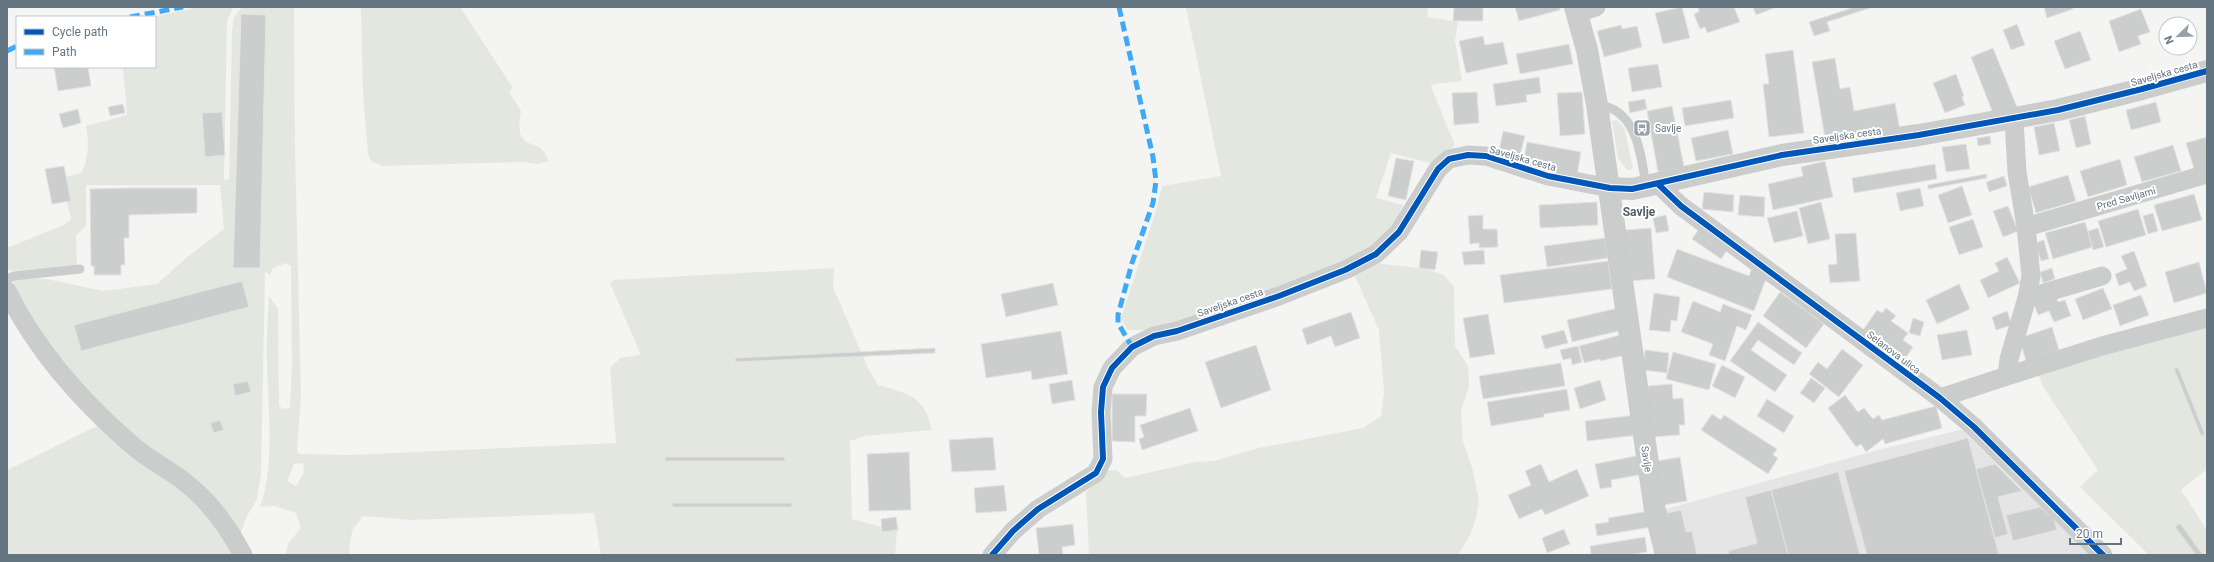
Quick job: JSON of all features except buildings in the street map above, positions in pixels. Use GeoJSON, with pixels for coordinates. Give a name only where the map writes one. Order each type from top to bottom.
{"type":"FeatureCollection","features":[{"type":"Feature","properties":{"kind":"street","name":"Savlje"},"geometry":{"type":"LineString","coordinates":[[1582,9],[1610,188],[1646,449],[1656,510],[1666,555]]}},
{"type":"Feature","properties":{"kind":"street","name":"Saveljska cesta"},"geometry":{"type":"LineString","coordinates":[[992,555],[1013,531],[1038,509],[1096,473],[1103,459],[1103,387],[1112,368],[1132,347],[1154,336],[1177,331],[1279,296],[1345,270],[1376,254],[1399,232],[1438,169],[1449,159],[1468,155],[1486,156],[1548,176],[1610,188],[1632,189],[1782,155],[2014,119],[2098,101],[2207,71]]}},
{"type":"Feature","properties":{"kind":"street"},"geometry":{"type":"LineString","coordinates":[[2006,376],[2009,359],[2027,298],[2031,276],[2026,227],[2017,172],[2014,119]]}},
{"type":"Feature","properties":{"kind":"street","name":"Pred Savljami"},"geometry":{"type":"LineString","coordinates":[[2026,227],[2045,220],[2207,174]]}},
{"type":"Feature","properties":{"kind":"street","name":"Selanova ulica"},"geometry":{"type":"LineString","coordinates":[[1652,185],[1940,398],[1974,427],[2103,555]]}},
{"type":"Feature","properties":{"kind":"street"},"geometry":{"type":"LineString","coordinates":[[2027,298],[2102,276]]}},
{"type":"Feature","properties":{"kind":"street"},"geometry":{"type":"LineString","coordinates":[[7,291],[39,347],[68,383],[134,446],[183,481],[209,503],[231,533],[243,555]]}},
{"type":"Feature","properties":{"kind":"street"},"geometry":{"type":"LineString","coordinates":[[1940,398],[2102,346],[2207,318]]}},
{"type":"Feature","properties":{"kind":"lane"},"geometry":{"type":"LineString","coordinates":[[1597,105],[1612,107],[1623,116],[1630,126],[1638,142],[1652,185]]}},
{"type":"Feature","properties":{"kind":"lane"},"geometry":{"type":"LineString","coordinates":[[7,279],[14,276],[80,269]]}},
{"type":"Feature","properties":{"kind":"shaded area"},"geometry":{"type":"Polygon","coordinates":[[[200,7],[233,7],[227,21],[224,180],[229,179],[232,30],[234,17],[242,7],[294,7],[295,148],[301,397],[297,450],[299,454],[350,455],[616,443],[610,368],[620,358],[641,355],[610,283],[614,280],[834,268],[833,287],[868,368],[878,385],[907,394],[920,403],[929,419],[932,430],[865,436],[850,441],[852,519],[897,531],[895,555],[601,555],[594,513],[413,520],[362,516],[352,533],[349,555],[286,555],[288,544],[301,528],[296,513],[275,506],[260,507],[268,474],[270,437],[267,364],[269,296],[278,309],[279,406],[284,409],[290,408],[292,365],[291,266],[286,263],[273,268],[270,275],[265,272],[261,474],[257,499],[247,516],[241,532],[235,531],[159,457],[70,379],[12,286],[15,280],[25,278],[47,279],[103,291],[157,284],[186,258],[224,229],[220,185],[86,185],[86,226],[76,235],[77,266],[11,271],[7,268],[7,248],[64,225],[71,219],[67,202],[71,201],[66,177],[81,173],[86,162],[88,138],[86,126],[127,115],[123,68],[156,68],[156,16],[200,7]],[[241,14],[233,267],[260,268],[241,14]],[[242,281],[74,325],[81,351],[249,307],[242,281]],[[303,463],[294,464],[287,481],[296,486],[304,473],[303,463]]]}},
{"type":"Feature","properties":{"kind":"shaded area"},"geometry":{"type":"Polygon","coordinates":[[[361,7],[460,7],[513,88],[509,92],[521,111],[519,125],[521,135],[524,140],[540,148],[545,153],[548,161],[538,164],[522,162],[382,166],[371,161],[368,154],[363,94],[361,7]]]}},
{"type":"Feature","properties":{"kind":"shaded area"},"geometry":{"type":"Polygon","coordinates":[[[1186,7],[1428,7],[1427,17],[1458,22],[1455,41],[1462,81],[1434,84],[1431,87],[1455,145],[1434,164],[1391,153],[1376,198],[1403,205],[1394,225],[1384,239],[1348,264],[1154,330],[1128,330],[1121,319],[1157,207],[1162,186],[1221,176],[1186,7]]]}},
{"type":"Feature","properties":{"kind":"shaded area"},"geometry":{"type":"Polygon","coordinates":[[[1617,120],[1625,130],[1633,169],[1627,170],[1618,158],[1612,121],[1617,120]]]}},
{"type":"Feature","properties":{"kind":"shaded area"},"geometry":{"type":"Polygon","coordinates":[[[1375,263],[1426,269],[1444,275],[1454,287],[1455,346],[1468,366],[1469,386],[1461,411],[1463,442],[1473,470],[1479,501],[1476,518],[1470,535],[1458,555],[1089,555],[1086,492],[1105,471],[1116,470],[1125,478],[1196,462],[1213,461],[1259,448],[1363,428],[1381,416],[1384,392],[1379,330],[1354,274],[1375,263]]]}},
{"type":"Feature","properties":{"kind":"shaded area"},"geometry":{"type":"Polygon","coordinates":[[[2207,322],[2207,469],[2181,490],[2207,530],[2207,555],[2149,555],[2080,487],[2098,470],[2044,388],[2037,372],[2207,322]]]}},
{"type":"Feature","properties":{"kind":"shaded area"},"geometry":{"type":"Polygon","coordinates":[[[101,424],[191,491],[238,555],[7,555],[7,470],[101,424]]]}},
{"type":"Feature","properties":{"kind":"shaded area"},"geometry":{"type":"Polygon","coordinates":[[[1964,429],[2093,555],[1669,555],[1659,511],[1878,450],[1964,429]]]}},
{"type":"Feature","properties":{"kind":"marked path"},"geometry":{"type":"LineString","coordinates":[[135,16],[183,7]]}},
{"type":"Feature","properties":{"kind":"marked path"},"geometry":{"type":"LineString","coordinates":[[1119,7],[1153,157],[1156,181],[1153,203],[1132,263],[1118,315],[1118,323],[1132,347]]}},
{"type":"Feature","properties":{"kind":"marked path"},"geometry":{"type":"LineString","coordinates":[[7,51],[16,46]]}},
{"type":"Feature","properties":{"kind":"cycle path"},"geometry":{"type":"LineString","coordinates":[[992,555],[1013,531],[1038,509],[1096,473],[1103,459],[1101,412],[1103,387],[1112,368],[1132,347],[1154,336],[1177,331],[1279,296],[1345,270],[1376,254],[1399,232],[1438,169],[1449,159],[1468,155],[1486,156],[1548,176],[1610,188],[1632,189],[1782,155],[1919,135],[2058,110],[2207,71]]}},
{"type":"Feature","properties":{"kind":"cycle path"},"geometry":{"type":"LineString","coordinates":[[1658,184],[1681,206],[1940,398],[1974,427],[2103,555]]}},
{"type":"Feature","properties":{"kind":"place","name":"Savlje"},"geometry":{"type":"Point","coordinates":[1642,128]}},
{"type":"Feature","properties":{"kind":"district","name":"Savlje"},"geometry":{"type":"Point","coordinates":[1639,212]}}]}
